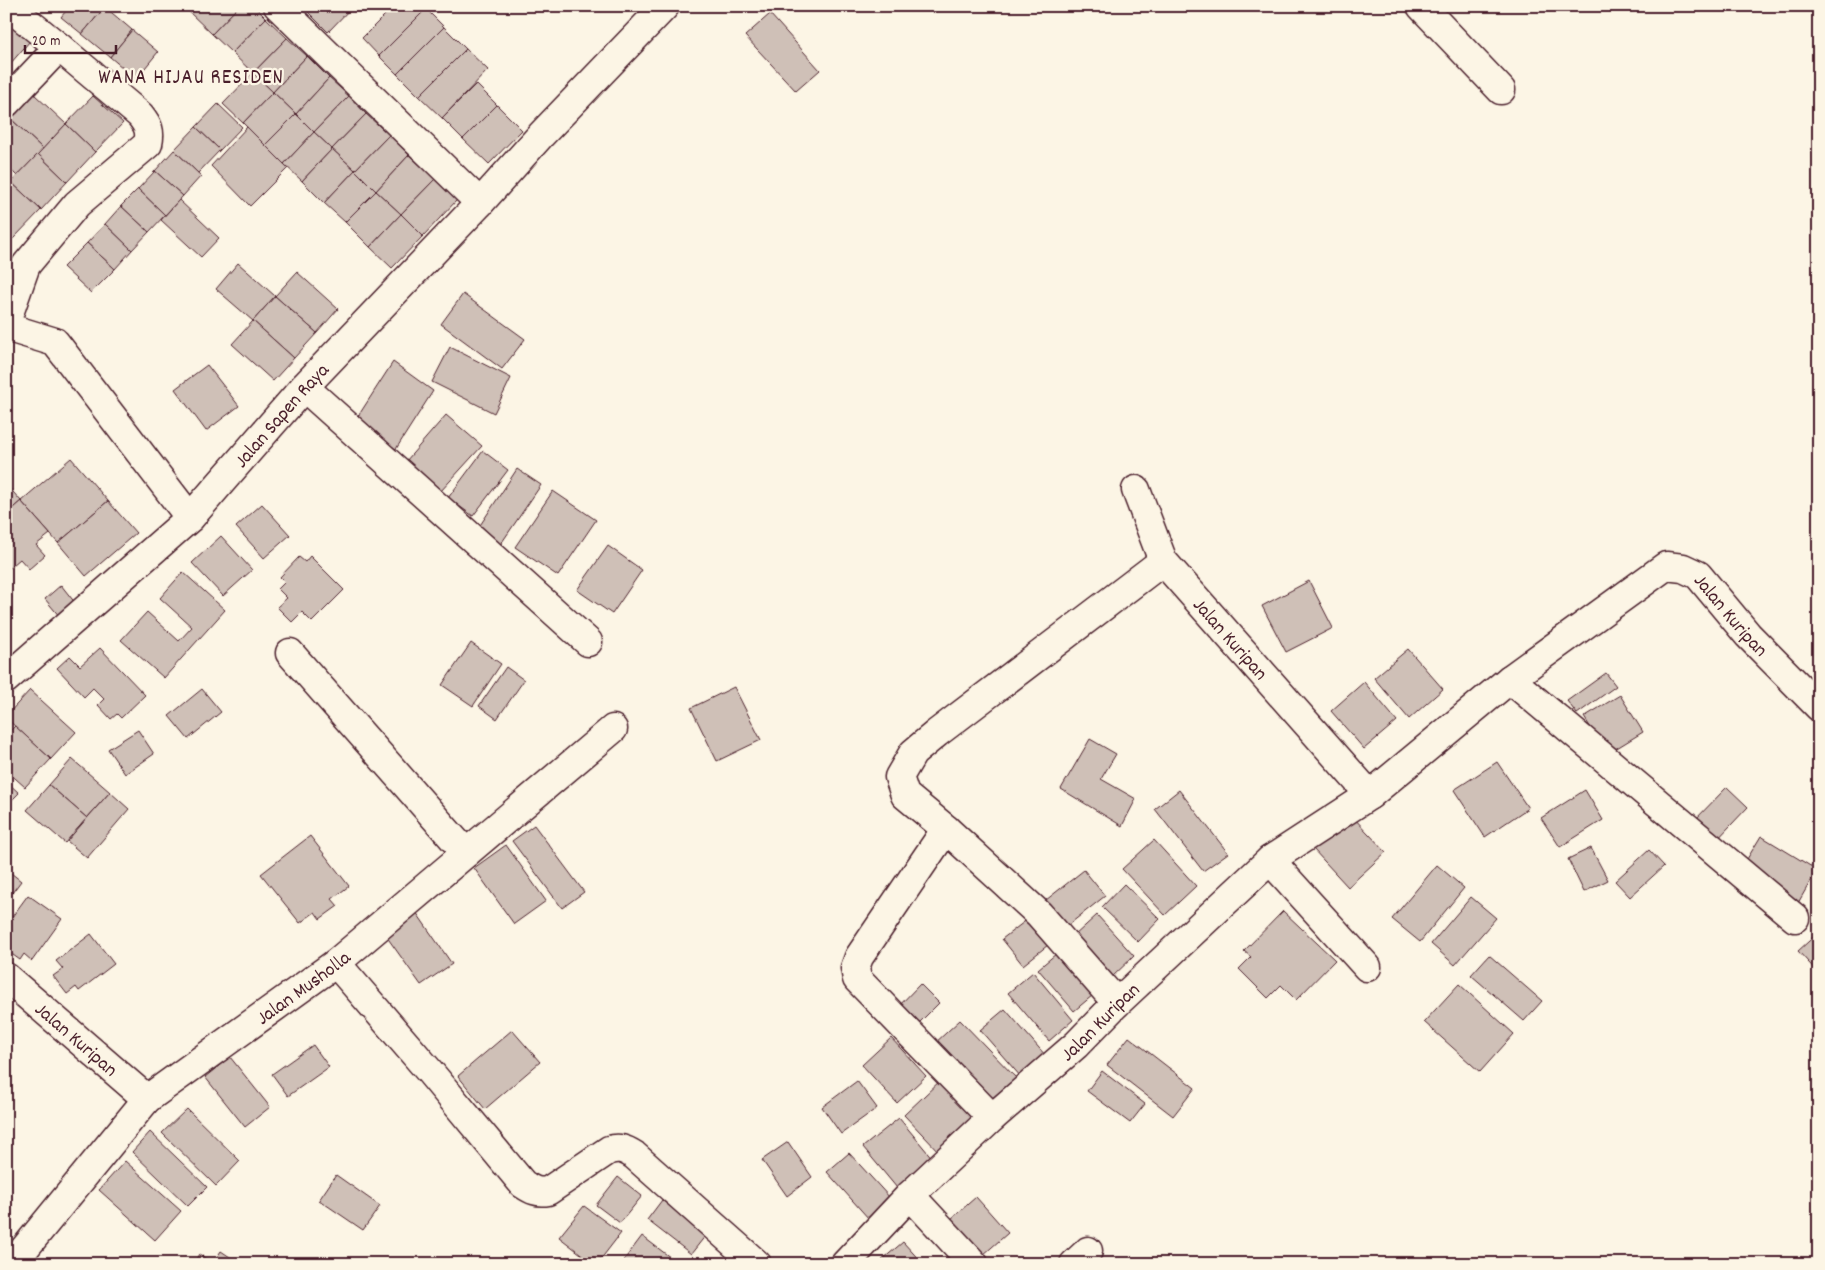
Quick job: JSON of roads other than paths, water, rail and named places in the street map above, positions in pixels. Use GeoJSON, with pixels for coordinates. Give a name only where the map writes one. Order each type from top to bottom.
{"type":"FeatureCollection","features":[{"type":"Feature","properties":{"kind":"street"},"geometry":{"type":"LineString","coordinates":[[6,322],[13,273],[26,265],[77,204],[148,144],[150,136],[148,126],[140,115],[8,6]]}},
{"type":"Feature","properties":{"kind":"street"},"geometry":{"type":"LineString","coordinates":[[278,6],[480,203]]}},
{"type":"Feature","properties":{"kind":"street","name":"Jalan Sapen Raya"},"geometry":{"type":"LineString","coordinates":[[6,679],[190,518],[304,387],[665,6]]}},
{"type":"Feature","properties":{"kind":"street"},"geometry":{"type":"LineString","coordinates":[[1421,6],[1501,90]]}},
{"type":"Feature","properties":{"kind":"street"},"geometry":{"type":"LineString","coordinates":[[6,102],[59,47]]}},
{"type":"Feature","properties":{"kind":"street"},"geometry":{"type":"LineString","coordinates":[[6,327],[55,342],[190,518]]}},
{"type":"Feature","properties":{"kind":"street"},"geometry":{"type":"LineString","coordinates":[[304,387],[588,642]]}},
{"type":"Feature","properties":{"kind":"street","name":"Jalan Kuripan"},"geometry":{"type":"LineString","coordinates":[[1136,490],[1163,561],[1370,796]]}},
{"type":"Feature","properties":{"kind":"street"},"geometry":{"type":"LineString","coordinates":[[1117,1003],[1039,914],[946,829],[905,795],[899,777],[913,753],[937,733],[1163,561]]}},
{"type":"Feature","properties":{"kind":"street","name":"Jalan Kuripan"},"geometry":{"type":"LineString","coordinates":[[845,1264],[910,1195],[992,1118],[1076,1046],[1117,1003],[1270,860],[1370,796],[1510,679],[1666,566],[1683,568],[1698,575],[1748,635],[1819,707]]}},
{"type":"Feature","properties":{"kind":"street"},"geometry":{"type":"LineString","coordinates":[[290,653],[466,853]]}},
{"type":"Feature","properties":{"kind":"street"},"geometry":{"type":"LineString","coordinates":[[1510,679],[1795,918]]}},
{"type":"Feature","properties":{"kind":"street","name":"Jalan Musholla"},"geometry":{"type":"LineString","coordinates":[[11,1256],[148,1099],[336,963],[613,729]]}},
{"type":"Feature","properties":{"kind":"street"},"geometry":{"type":"LineString","coordinates":[[946,829],[858,957],[855,968],[857,979],[992,1118]]}},
{"type":"Feature","properties":{"kind":"street"},"geometry":{"type":"LineString","coordinates":[[1270,860],[1368,967]]}},
{"type":"Feature","properties":{"kind":"street"},"geometry":{"type":"LineString","coordinates":[[336,963],[523,1184],[532,1190],[548,1191],[609,1150],[615,1148],[624,1149],[634,1154],[757,1264]]}},
{"type":"Feature","properties":{"kind":"street","name":"Jalan Kuripan"},"geometry":{"type":"LineString","coordinates":[[6,977],[148,1099]]}},
{"type":"Feature","properties":{"kind":"street"},"geometry":{"type":"LineString","coordinates":[[910,1195],[974,1264]]}},
{"type":"Feature","properties":{"kind":"district","name":"WANA HIJAU RESIDEN"},"geometry":{"type":"Point","coordinates":[191,76]}}]}
